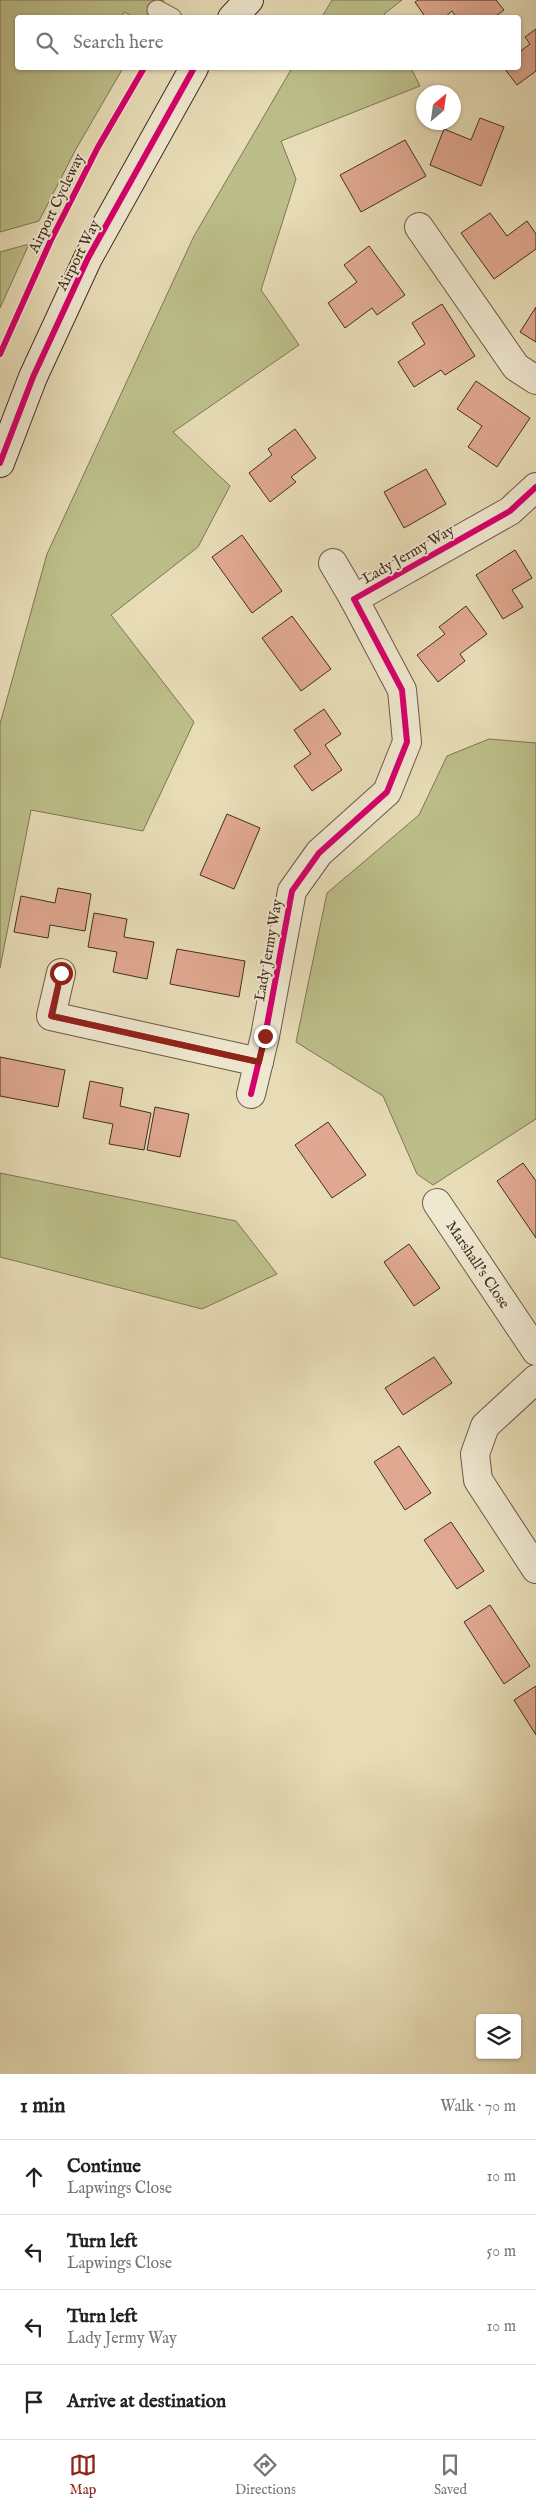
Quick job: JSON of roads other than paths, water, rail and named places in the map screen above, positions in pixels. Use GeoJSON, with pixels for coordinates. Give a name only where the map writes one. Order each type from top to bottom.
{"type":"FeatureCollection","features":[{"type":"Feature","properties":{"kind":"street"},"geometry":{"type":"LineString","coordinates":[[228,15],[239,0]]}},
{"type":"Feature","properties":{"kind":"street"},"geometry":{"type":"LineString","coordinates":[[235,15],[249,0]]}},
{"type":"Feature","properties":{"kind":"street","name":"Airport Way"},"geometry":{"type":"LineString","coordinates":[[0,463],[33,376],[88,258],[193,70]]}},
{"type":"Feature","properties":{"kind":"street"},"geometry":{"type":"LineString","coordinates":[[419,227],[516,367],[536,380]]}},
{"type":"Feature","properties":{"kind":"street","name":"Lady Jermy Way"},"geometry":{"type":"LineString","coordinates":[[354,599],[510,510],[536,487]]}},
{"type":"Feature","properties":{"kind":"street","name":"Lady Jermy Way"},"geometry":{"type":"LineString","coordinates":[[251,1094],[259,1062],[292,891],[319,853],[387,792],[407,742],[402,690],[333,563]]}},
{"type":"Feature","properties":{"kind":"street"},"geometry":{"type":"LineString","coordinates":[[61,973],[52,1016],[259,1062]]}},
{"type":"Feature","properties":{"kind":"street","name":"Marshall's Close"},"geometry":{"type":"LineString","coordinates":[[437,1203],[536,1351]]}},
{"type":"Feature","properties":{"kind":"street"},"geometry":{"type":"LineString","coordinates":[[536,1379],[485,1426],[476,1454],[478,1480],[536,1569]]}}]}
